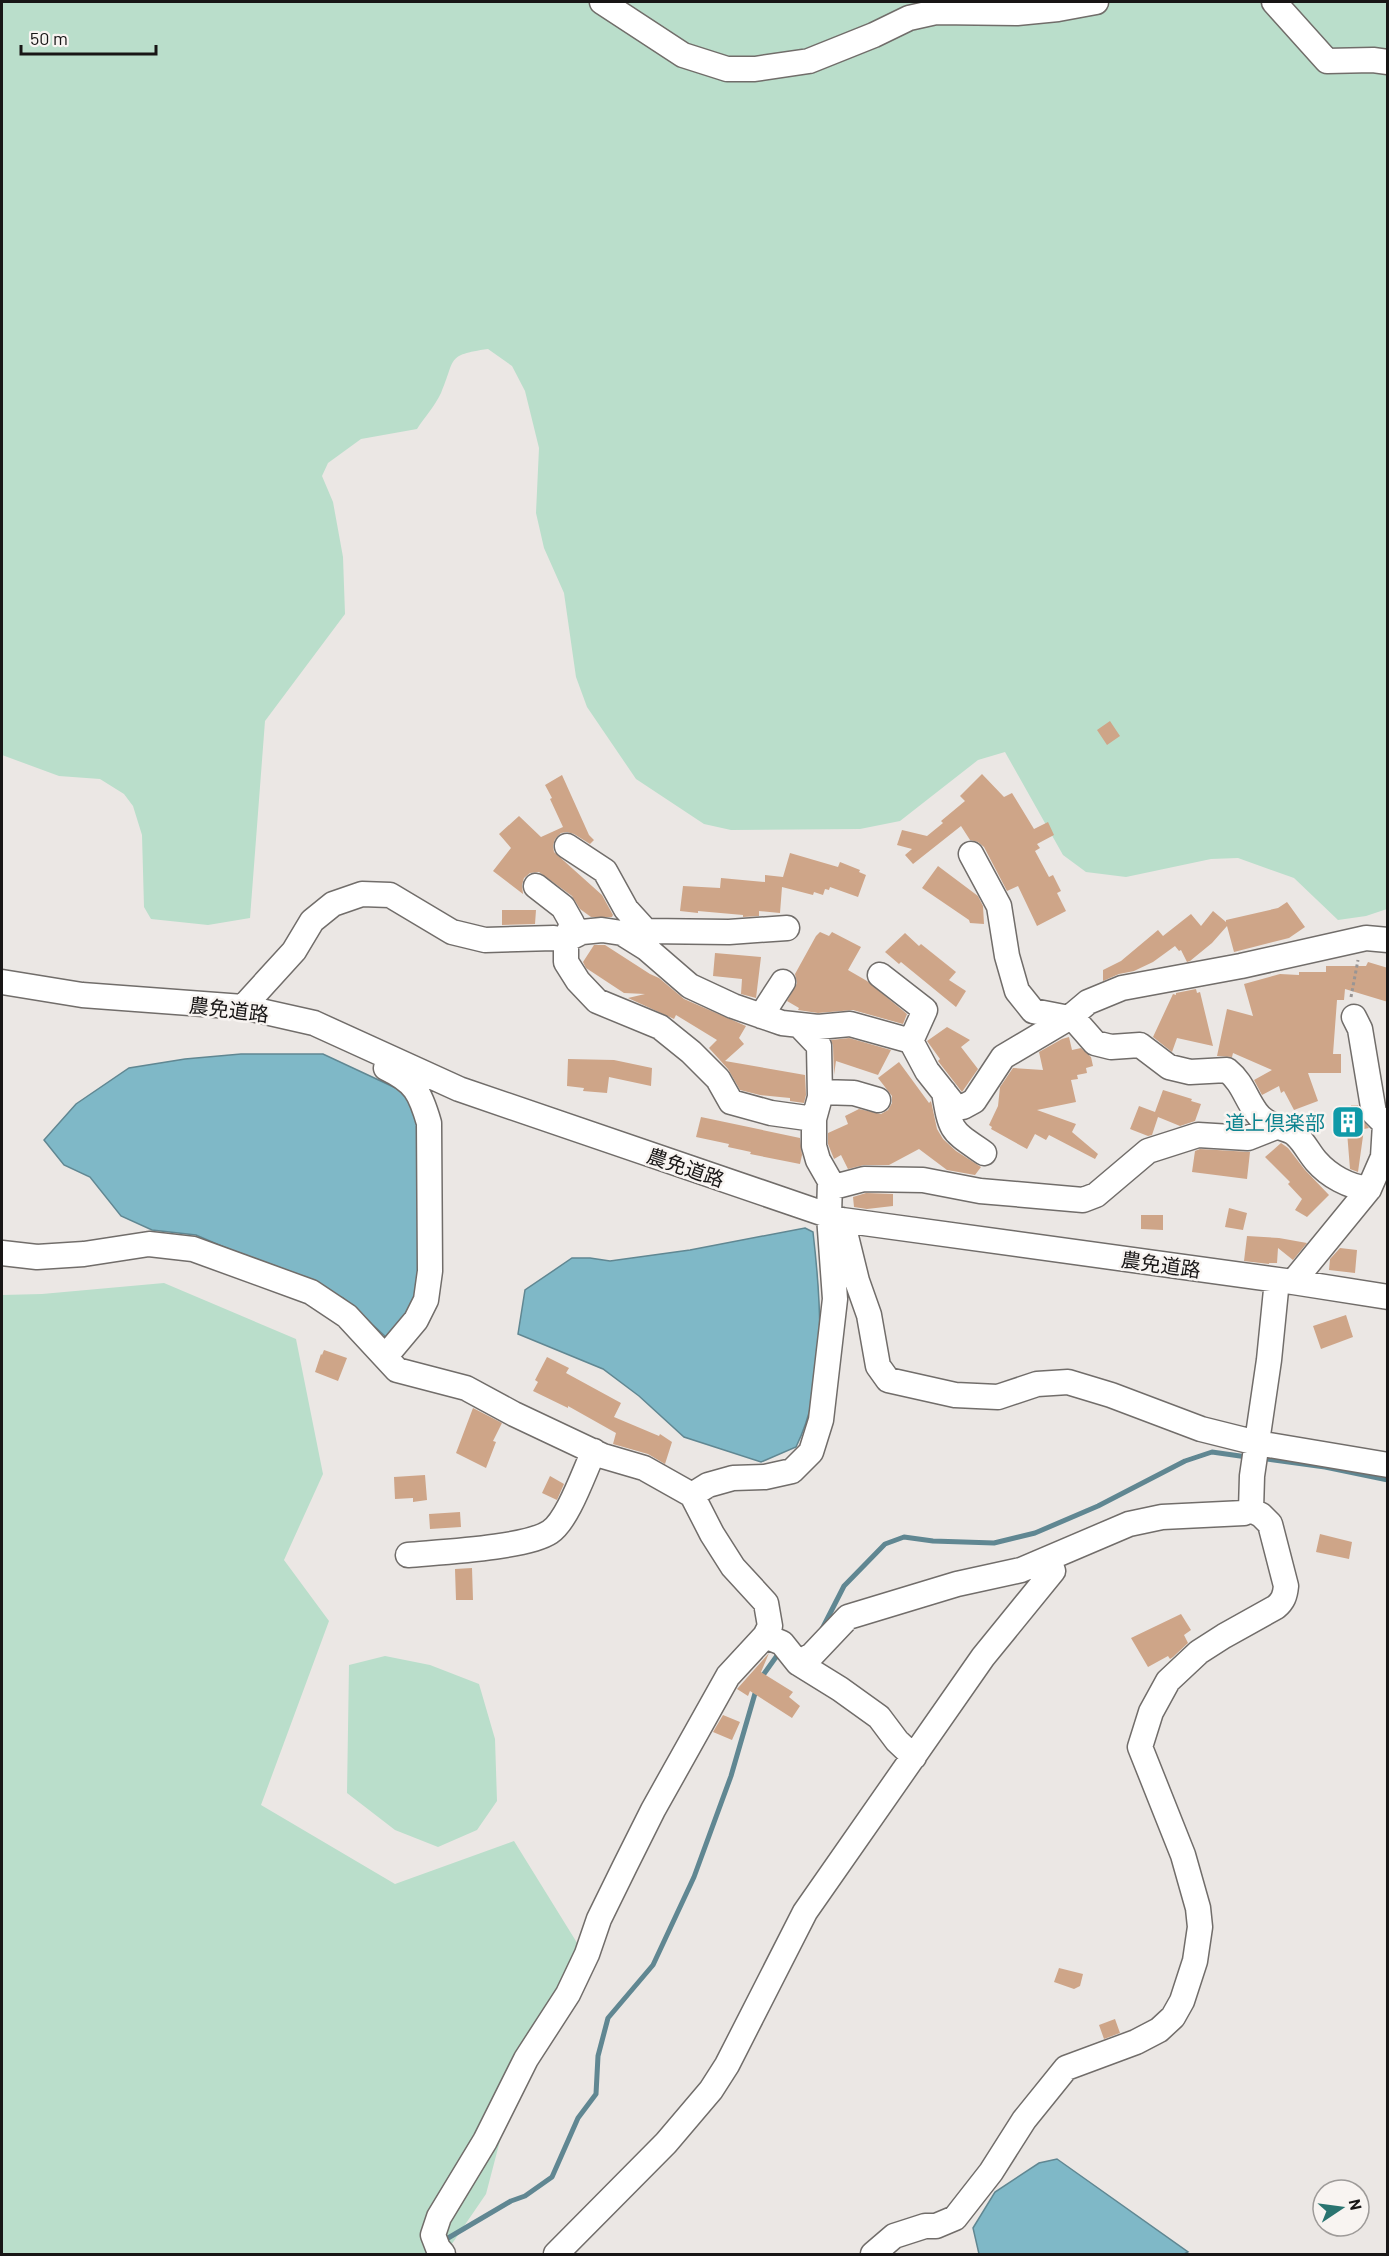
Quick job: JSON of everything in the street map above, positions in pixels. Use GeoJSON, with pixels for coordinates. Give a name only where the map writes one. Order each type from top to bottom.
{"type":"FeatureCollection","features":[{"type":"Feature","properties":{"kind":"street"},"geometry":{"type":"LineString","coordinates":[[602,2],[683,55],[727,69],[755,69],[809,61],[909,18],[936,12],[1017,13],[1096,2]]}},
{"type":"Feature","properties":{"kind":"street"},"geometry":{"type":"LineString","coordinates":[[1274,2],[1327,61],[1388,62]]}},
{"type":"Feature","properties":{"kind":"street"},"geometry":{"type":"LineString","coordinates":[[567,846],[605,871],[646,939],[690,986],[733,1006],[782,1023],[818,1027],[850,1024],[911,1041],[927,1071],[954,1105],[963,1107],[975,1101],[1003,1057],[1069,1018],[1088,1002],[1122,988],[1240,966],[1366,938],[1387,940]]}},
{"type":"Feature","properties":{"kind":"street"},"geometry":{"type":"LineString","coordinates":[[971,854],[999,906],[1007,956],[1017,991],[1033,1011],[1074,1019],[1095,1043],[1111,1047],[1140,1045],[1169,1067],[1190,1072],[1227,1070],[1238,1079],[1257,1113],[1276,1127],[1295,1133],[1317,1163],[1333,1176],[1356,1188],[1368,1189]]}},
{"type":"Feature","properties":{"kind":"street"},"geometry":{"type":"LineString","coordinates":[[537,886],[563,907],[572,923],[566,940],[566,962],[578,981],[597,1001],[660,1027],[718,1078],[731,1102],[771,1113],[814,1119]]}},
{"type":"Feature","properties":{"kind":"street"},"geometry":{"type":"LineString","coordinates":[[243,1007],[294,951],[312,921],[333,904],[362,894],[390,895],[452,932],[484,940],[554,938],[566,940],[582,932],[602,930],[646,939],[787,928]]}},
{"type":"Feature","properties":{"kind":"street"},"geometry":{"type":"LineString","coordinates":[[880,975],[926,1010],[911,1041]]}},
{"type":"Feature","properties":{"kind":"street","name":"農免道路"},"geometry":{"type":"LineString","coordinates":[[2,982],[82,995],[243,1007],[314,1023],[459,1089],[836,1218],[1388,1297]]}},
{"type":"Feature","properties":{"kind":"street"},"geometry":{"type":"LineString","coordinates":[[761,1016],[783,982]]}},
{"type":"Feature","properties":{"kind":"street"},"geometry":{"type":"LineString","coordinates":[[1251,1510],[1255,1453],[1285,1281],[1368,1189],[1383,1157],[1386,1123],[1374,1113],[1360,1029],[1354,1017]]}},
{"type":"Feature","properties":{"kind":"street"},"geometry":{"type":"LineString","coordinates":[[314,1023],[330,1042],[406,1078],[422,1099],[429,1123],[430,1271],[426,1300],[416,1320],[385,1357]]}},
{"type":"Feature","properties":{"kind":"street"},"geometry":{"type":"LineString","coordinates":[[799,1025],[819,1046],[820,1092],[814,1119],[814,1146],[818,1160],[830,1181],[836,1218],[869,1315],[878,1366],[888,1380],[955,1395],[998,1397],[1037,1384],[1068,1382],[1112,1395],[1201,1429],[1255,1453],[1388,1465]]}},
{"type":"Feature","properties":{"kind":"street"},"geometry":{"type":"LineString","coordinates":[[820,1092],[854,1093],[878,1100]]}},
{"type":"Feature","properties":{"kind":"street"},"geometry":{"type":"LineString","coordinates":[[944,1092],[949,1123],[956,1133],[984,1153]]}},
{"type":"Feature","properties":{"kind":"street"},"geometry":{"type":"LineString","coordinates":[[830,1188],[864,1179],[923,1180],[980,1191],[1083,1200],[1096,1195],[1148,1151],[1198,1135],[1248,1138],[1276,1127]]}},
{"type":"Feature","properties":{"kind":"street"},"geometry":{"type":"LineString","coordinates":[[692,1495],[708,1485],[733,1478],[765,1477],[792,1471],[811,1452],[821,1420],[835,1299],[836,1218]]}},
{"type":"Feature","properties":{"kind":"street"},"geometry":{"type":"LineString","coordinates":[[2,1253],[37,1257],[84,1254],[149,1244],[193,1249],[311,1292],[347,1316],[397,1370],[466,1388],[514,1414],[603,1456],[644,1468],[692,1495],[712,1534],[733,1567],[766,1603],[770,1626],[765,1636],[728,1676],[634,1847],[599,1919],[587,1954],[568,1994],[526,2059],[485,2141],[439,2217],[433,2235],[438,2248],[444,2254]]}},
{"type":"Feature","properties":{"kind":"street"},"geometry":{"type":"LineString","coordinates":[[408,1555],[485,1548],[528,1540],[550,1532],[568,1508],[594,1451]]}},
{"type":"Feature","properties":{"kind":"street"},"geometry":{"type":"LineString","coordinates":[[798,1663],[812,1655],[848,1617],[957,1584],[1021,1570],[1129,1524],[1162,1517],[1236,1513],[1251,1510],[1261,1515],[1270,1524],[1286,1586],[1282,1601],[1276,1607],[1199,1652],[1168,1681],[1150,1712],[1140,1747],[1179,1844],[1198,1908],[1200,1927],[1196,1961],[1182,2001],[1173,2017],[1159,2030],[1136,2042],[1066,2068],[1024,2120],[991,2172],[955,2218],[936,2226],[925,2226],[894,2236],[873,2254]]}},
{"type":"Feature","properties":{"kind":"street"},"geometry":{"type":"LineString","coordinates":[[556,2254],[666,2143],[711,2090],[727,2065],[805,1912],[983,1657],[1053,1572],[1049,1559]]}},
{"type":"Feature","properties":{"kind":"street"},"geometry":{"type":"LineString","coordinates":[[765,1636],[782,1642],[798,1663],[879,1717],[897,1741],[914,1758]]}},
{"type":"Feature","properties":{"kind":"path"},"geometry":{"type":"LineString","coordinates":[[1354,1017],[1351,994],[1359,953],[1387,940]]}},
{"type":"Feature","properties":{"kind":"green space"},"geometry":{"type":"Polygon","coordinates":[[[2,2],[1387,2],[1387,909],[1366,916],[1338,920],[1294,878],[1238,858],[1211,859],[1126,877],[1086,872],[1063,855],[1005,752],[978,760],[900,821],[860,829],[731,830],[704,824],[636,779],[587,707],[576,677],[564,593],[544,548],[536,513],[539,448],[525,391],[512,366],[488,349],[474,351],[454,360],[439,398],[417,429],[361,439],[328,463],[322,476],[333,502],[343,557],[345,614],[265,721],[250,918],[208,925],[151,919],[144,907],[142,835],[133,806],[124,794],[100,779],[59,776],[2,755],[2,2]]]}},
{"type":"Feature","properties":{"kind":"green space"},"geometry":{"type":"Polygon","coordinates":[[[164,1283],[296,1339],[323,1474],[284,1560],[329,1621],[261,1805],[395,1884],[514,1841],[579,1946],[518,2072],[486,2194],[445,2254],[2,2254],[2,1295],[42,1294],[164,1283]]]}},
{"type":"Feature","properties":{"kind":"green space"},"geometry":{"type":"Polygon","coordinates":[[[385,1656],[430,1665],[479,1684],[495,1739],[497,1801],[477,1830],[438,1847],[395,1830],[347,1793],[349,1665],[385,1656]]]}},
{"type":"Feature","properties":{"kind":"water"},"geometry":{"type":"Polygon","coordinates":[[[241,1054],[323,1054],[400,1090],[412,1100],[420,1115],[423,1293],[386,1337],[343,1298],[196,1235],[152,1230],[121,1216],[90,1177],[64,1165],[44,1140],[76,1104],[129,1068],[185,1059],[241,1054]]]}},
{"type":"Feature","properties":{"kind":"water"},"geometry":{"type":"Polygon","coordinates":[[[805,1228],[813,1232],[820,1314],[818,1369],[813,1396],[796,1447],[761,1462],[684,1437],[639,1396],[603,1369],[518,1334],[525,1290],[572,1258],[610,1261],[690,1250],[805,1228]]]}},
{"type":"Feature","properties":{"kind":"water"},"geometry":{"type":"Polygon","coordinates":[[[1057,2159],[1188,2252],[1184,2254],[979,2254],[973,2228],[995,2192],[1039,2163],[1057,2159]]]}},
{"type":"Feature","properties":{"kind":"building"},"geometry":{"type":"Polygon","coordinates":[[[1110,721],[1120,736],[1107,745],[1097,730],[1110,721]]]}},
{"type":"Feature","properties":{"kind":"building"},"geometry":{"type":"Polygon","coordinates":[[[982,774],[1004,797],[1012,793],[1034,829],[1048,822],[1054,835],[1037,844],[1040,848],[1035,851],[1049,877],[1053,875],[1061,891],[1057,893],[1066,911],[1037,926],[1018,886],[1007,891],[984,847],[970,840],[961,826],[913,864],[905,855],[912,849],[897,845],[902,830],[927,836],[943,823],[941,821],[965,801],[960,796],[982,774]]]}},
{"type":"Feature","properties":{"kind":"building"},"geometry":{"type":"Polygon","coordinates":[[[562,775],[589,835],[594,840],[590,844],[574,834],[561,833],[555,839],[554,852],[602,895],[612,917],[591,917],[580,909],[572,896],[539,872],[530,873],[524,878],[523,894],[493,871],[511,848],[499,834],[519,816],[541,837],[563,827],[545,785],[562,775]]]}},
{"type":"Feature","properties":{"kind":"building"},"geometry":{"type":"Polygon","coordinates":[[[790,853],[838,867],[840,862],[860,870],[859,872],[866,875],[858,897],[830,887],[829,890],[825,889],[823,895],[814,892],[813,895],[782,887],[780,913],[759,911],[759,916],[743,917],[743,915],[680,911],[683,886],[720,888],[721,878],[765,882],[765,875],[783,877],[790,853]]]}},
{"type":"Feature","properties":{"kind":"building"},"geometry":{"type":"Polygon","coordinates":[[[938,866],[978,896],[983,906],[984,924],[970,923],[969,920],[922,888],[938,866]]]}},
{"type":"Feature","properties":{"kind":"building"},"geometry":{"type":"Polygon","coordinates":[[[1287,902],[1305,927],[1289,938],[1234,952],[1227,926],[1212,943],[1190,961],[1187,962],[1181,950],[1179,951],[1175,946],[1153,962],[1103,981],[1103,970],[1121,961],[1158,930],[1163,936],[1191,914],[1201,926],[1213,911],[1226,922],[1226,920],[1278,908],[1287,902]]]}},
{"type":"Feature","properties":{"kind":"building"},"geometry":{"type":"Polygon","coordinates":[[[502,910],[536,910],[535,924],[502,925],[502,910]]]}},
{"type":"Feature","properties":{"kind":"building"},"geometry":{"type":"Polygon","coordinates":[[[820,932],[829,936],[832,932],[861,947],[848,970],[867,981],[907,1014],[903,1024],[853,1010],[818,1013],[798,1010],[799,1008],[787,1001],[797,983],[795,974],[820,932]]]}},
{"type":"Feature","properties":{"kind":"building"},"geometry":{"type":"Polygon","coordinates":[[[905,933],[919,946],[921,944],[956,972],[949,980],[966,991],[956,1007],[901,962],[899,964],[885,952],[905,933]]]}},
{"type":"Feature","properties":{"kind":"building"},"geometry":{"type":"Polygon","coordinates":[[[594,945],[605,945],[659,978],[684,999],[746,1026],[739,1038],[744,1044],[725,1061],[805,1075],[804,1103],[790,1101],[790,1098],[740,1090],[728,1069],[709,1048],[717,1040],[676,1015],[674,1019],[628,998],[645,994],[624,993],[586,968],[583,962],[594,945]]]}},
{"type":"Feature","properties":{"kind":"building"},"geometry":{"type":"Polygon","coordinates":[[[715,953],[761,957],[756,998],[741,994],[742,979],[713,976],[715,953]]]}},
{"type":"Feature","properties":{"kind":"building"},"geometry":{"type":"Polygon","coordinates":[[[1368,962],[1388,968],[1388,1002],[1345,989],[1344,1000],[1337,1000],[1333,1054],[1341,1054],[1341,1073],[1308,1073],[1318,1101],[1294,1110],[1284,1091],[1281,1093],[1279,1086],[1262,1095],[1254,1080],[1272,1070],[1233,1053],[1232,1057],[1217,1056],[1227,1009],[1253,1016],[1244,984],[1280,974],[1299,975],[1299,972],[1326,972],[1326,966],[1366,966],[1368,962]]]}},
{"type":"Feature","properties":{"kind":"building"},"geometry":{"type":"Polygon","coordinates":[[[1196,989],[1197,993],[1200,992],[1213,1046],[1177,1038],[1172,1052],[1153,1037],[1173,994],[1196,989]]]}},
{"type":"Feature","properties":{"kind":"building"},"geometry":{"type":"Polygon","coordinates":[[[947,1027],[970,1040],[961,1047],[978,1069],[962,1092],[938,1061],[940,1059],[927,1041],[947,1027]]]}},
{"type":"Feature","properties":{"kind":"building"},"geometry":{"type":"Polygon","coordinates":[[[1069,1037],[1072,1050],[1081,1048],[1091,1057],[1093,1066],[1086,1068],[1087,1073],[1077,1075],[1078,1079],[1071,1080],[1076,1102],[1037,1110],[1076,1124],[1072,1132],[1098,1154],[1095,1159],[1049,1135],[1046,1140],[1035,1134],[1027,1149],[991,1129],[989,1125],[998,1106],[1000,1087],[1013,1068],[1043,1070],[1039,1052],[1069,1037]]]}},
{"type":"Feature","properties":{"kind":"building"},"geometry":{"type":"Polygon","coordinates":[[[849,1038],[891,1050],[878,1075],[836,1061],[834,1075],[831,1040],[849,1038]]]}},
{"type":"Feature","properties":{"kind":"building"},"geometry":{"type":"Polygon","coordinates":[[[568,1059],[614,1060],[652,1068],[651,1086],[609,1077],[607,1093],[583,1091],[584,1088],[567,1086],[568,1059]]]}},
{"type":"Feature","properties":{"kind":"building"},"geometry":{"type":"Polygon","coordinates":[[[899,1062],[929,1103],[931,1101],[937,1129],[943,1139],[956,1151],[981,1167],[975,1175],[947,1170],[919,1149],[889,1165],[864,1165],[848,1169],[841,1155],[834,1159],[828,1144],[828,1133],[848,1124],[845,1116],[859,1109],[881,1114],[888,1110],[892,1103],[892,1096],[878,1078],[899,1062]]]}},
{"type":"Feature","properties":{"kind":"building"},"geometry":{"type":"Polygon","coordinates":[[[1163,1090],[1201,1104],[1195,1121],[1180,1126],[1158,1117],[1152,1135],[1148,1136],[1130,1129],[1139,1106],[1155,1112],[1163,1090]]]}},
{"type":"Feature","properties":{"kind":"building"},"geometry":{"type":"Polygon","coordinates":[[[1351,1105],[1358,1105],[1360,1116],[1369,1128],[1364,1129],[1358,1172],[1350,1169],[1345,1107],[1351,1107],[1351,1105]]]}},
{"type":"Feature","properties":{"kind":"building"},"geometry":{"type":"Polygon","coordinates":[[[701,1117],[800,1138],[802,1155],[800,1164],[750,1154],[751,1152],[728,1147],[729,1144],[696,1137],[701,1117]]]}},
{"type":"Feature","properties":{"kind":"building"},"geometry":{"type":"Polygon","coordinates":[[[1281,1143],[1329,1195],[1307,1217],[1295,1210],[1302,1199],[1288,1184],[1290,1182],[1265,1157],[1281,1143]]]}},
{"type":"Feature","properties":{"kind":"building"},"geometry":{"type":"Polygon","coordinates":[[[1200,1149],[1250,1152],[1247,1179],[1192,1172],[1195,1151],[1200,1149]]]}},
{"type":"Feature","properties":{"kind":"building"},"geometry":{"type":"Polygon","coordinates":[[[866,1193],[893,1194],[893,1206],[867,1209],[854,1207],[853,1197],[866,1193]]]}},
{"type":"Feature","properties":{"kind":"building"},"geometry":{"type":"Polygon","coordinates":[[[1229,1208],[1247,1213],[1243,1230],[1225,1227],[1229,1208]]]}},
{"type":"Feature","properties":{"kind":"building"},"geometry":{"type":"Polygon","coordinates":[[[1141,1215],[1163,1215],[1163,1230],[1141,1229],[1141,1215]]]}},
{"type":"Feature","properties":{"kind":"building"},"geometry":{"type":"Polygon","coordinates":[[[1247,1236],[1307,1243],[1293,1260],[1278,1248],[1277,1263],[1269,1264],[1244,1261],[1247,1236]]]}},
{"type":"Feature","properties":{"kind":"building"},"geometry":{"type":"Polygon","coordinates":[[[1340,1248],[1357,1250],[1355,1273],[1329,1270],[1330,1259],[1340,1248]]]}},
{"type":"Feature","properties":{"kind":"building"},"geometry":{"type":"Polygon","coordinates":[[[1346,1315],[1353,1337],[1321,1349],[1313,1326],[1346,1315]]]}},
{"type":"Feature","properties":{"kind":"building"},"geometry":{"type":"Polygon","coordinates":[[[324,1350],[347,1358],[338,1381],[315,1372],[324,1350]]]}},
{"type":"Feature","properties":{"kind":"building"},"geometry":{"type":"Polygon","coordinates":[[[547,1357],[569,1368],[566,1373],[621,1403],[614,1417],[659,1436],[660,1434],[672,1442],[665,1464],[648,1454],[613,1444],[616,1433],[568,1406],[568,1408],[533,1391],[538,1382],[535,1380],[547,1357]]]}},
{"type":"Feature","properties":{"kind":"building"},"geometry":{"type":"Polygon","coordinates":[[[473,1408],[502,1423],[493,1441],[496,1442],[486,1468],[456,1453],[473,1408]]]}},
{"type":"Feature","properties":{"kind":"building"},"geometry":{"type":"Polygon","coordinates":[[[425,1475],[427,1500],[413,1502],[413,1498],[395,1499],[394,1477],[425,1475]]]}},
{"type":"Feature","properties":{"kind":"building"},"geometry":{"type":"Polygon","coordinates":[[[550,1476],[564,1484],[557,1500],[542,1493],[550,1476]]]}},
{"type":"Feature","properties":{"kind":"building"},"geometry":{"type":"Polygon","coordinates":[[[460,1512],[461,1527],[430,1529],[429,1514],[460,1512]]]}},
{"type":"Feature","properties":{"kind":"building"},"geometry":{"type":"Polygon","coordinates":[[[1320,1534],[1352,1542],[1349,1559],[1316,1552],[1320,1534]]]}},
{"type":"Feature","properties":{"kind":"building"},"geometry":{"type":"Polygon","coordinates":[[[472,1568],[473,1600],[456,1600],[455,1569],[472,1568]]]}},
{"type":"Feature","properties":{"kind":"building"},"geometry":{"type":"Polygon","coordinates":[[[1181,1614],[1191,1630],[1184,1635],[1188,1643],[1170,1659],[1168,1656],[1148,1667],[1131,1638],[1181,1614]]]}},
{"type":"Feature","properties":{"kind":"building"},"geometry":{"type":"Polygon","coordinates":[[[769,1653],[761,1672],[793,1692],[789,1697],[800,1706],[792,1718],[750,1691],[748,1696],[737,1689],[769,1653]]]}},
{"type":"Feature","properties":{"kind":"building"},"geometry":{"type":"Polygon","coordinates":[[[723,1715],[740,1722],[732,1740],[713,1732],[723,1715]]]}},
{"type":"Feature","properties":{"kind":"building"},"geometry":{"type":"Polygon","coordinates":[[[1059,1968],[1083,1974],[1080,1986],[1074,1989],[1054,1982],[1059,1968]]]}},
{"type":"Feature","properties":{"kind":"building"},"geometry":{"type":"Polygon","coordinates":[[[1115,2019],[1120,2033],[1104,2039],[1099,2025],[1115,2019]]]}},
{"type":"Feature","properties":{"kind":"waterway"},"geometry":{"type":"LineString","coordinates":[[821,1631],[844,1586],[885,1544],[904,1537],[933,1541],[994,1543],[1035,1533],[1098,1506],[1185,1461],[1212,1452],[1247,1457]]}},
{"type":"Feature","properties":{"kind":"waterway"},"geometry":{"type":"LineString","coordinates":[[1260,1458],[1325,1467],[1388,1480]]}},
{"type":"Feature","properties":{"kind":"waterway"},"geometry":{"type":"LineString","coordinates":[[761,1678],[776,1657],[782,1656]]}},
{"type":"Feature","properties":{"kind":"waterway"},"geometry":{"type":"LineString","coordinates":[[443,2241],[511,2201],[525,2196],[552,2177],[578,2118],[596,2094],[598,2056],[608,2018],[653,1965],[694,1877],[731,1776],[756,1690]]}},
{"type":"Feature","properties":{"kind":"place","name":"道上倶楽部"},"geometry":{"type":"Point","coordinates":[1348,1122]}}]}
